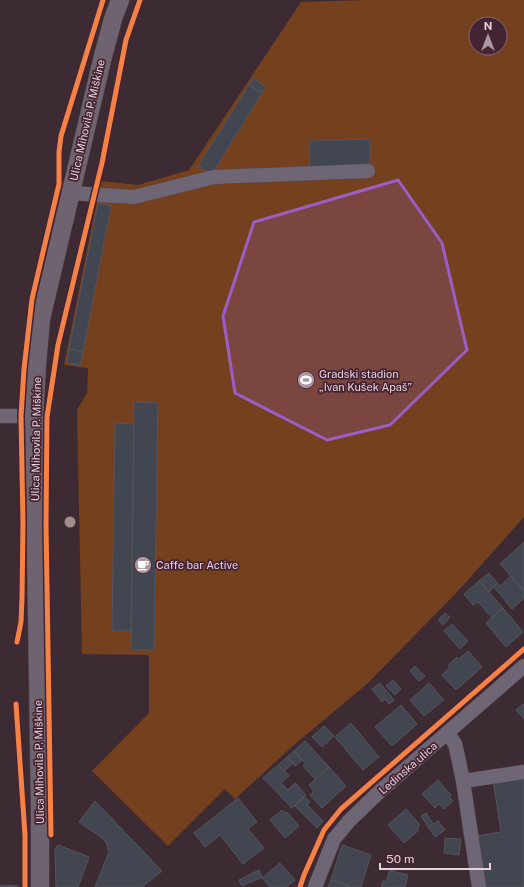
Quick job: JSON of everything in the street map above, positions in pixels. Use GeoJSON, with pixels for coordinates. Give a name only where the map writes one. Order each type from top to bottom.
{"type":"FeatureCollection","features":[{"type":"Feature","properties":{"kind":"main road","name":"Ulica Mihovila P. Miškine"},"geometry":{"type":"LineString","coordinates":[[40,887],[34,416],[36,364],[41,319],[70,193],[102,56],[120,0]]}},
{"type":"Feature","properties":{"kind":"street"},"geometry":{"type":"LineString","coordinates":[[70,193],[134,197],[214,177],[368,171]]}},
{"type":"Feature","properties":{"kind":"street"},"geometry":{"type":"LineString","coordinates":[[0,416],[34,416]]}},
{"type":"Feature","properties":{"kind":"street","name":"Ledinska ulica"},"geometry":{"type":"LineString","coordinates":[[315,887],[334,839],[349,821],[379,792],[524,666]]}},
{"type":"Feature","properties":{"kind":"street"},"geometry":{"type":"LineString","coordinates":[[448,733],[455,744],[463,781],[479,887]]}},
{"type":"Feature","properties":{"kind":"street"},"geometry":{"type":"LineString","coordinates":[[463,781],[524,772]]}},
{"type":"Feature","properties":{"kind":"highlighted area"},"geometry":{"type":"Polygon","coordinates":[[[398,180],[442,243],[467,350],[390,425],[327,440],[235,393],[223,316],[254,222],[398,180]]]}},
{"type":"Feature","properties":{"kind":"shaded area","name":"Gradski stadion „Ivan Kušek Apaš”"},"geometry":{"type":"Polygon","coordinates":[[[366,0],[524,0],[524,517],[458,591],[368,683],[295,744],[235,799],[225,789],[168,846],[92,771],[149,713],[149,655],[82,654],[77,410],[87,393],[88,368],[64,365],[101,181],[138,185],[189,170],[301,2],[366,0]]]}},
{"type":"Feature","properties":{"kind":"building"},"geometry":{"type":"Polygon","coordinates":[[[253,78],[266,87],[262,93],[249,85],[253,78]]]}},
{"type":"Feature","properties":{"kind":"building"},"geometry":{"type":"Polygon","coordinates":[[[249,85],[262,93],[212,174],[198,166],[249,85]]]}},
{"type":"Feature","properties":{"kind":"building"},"geometry":{"type":"Polygon","coordinates":[[[370,139],[370,167],[310,169],[309,141],[370,139]]]}},
{"type":"Feature","properties":{"kind":"building"},"geometry":{"type":"Polygon","coordinates":[[[98,203],[111,206],[83,352],[69,349],[98,203]]]}},
{"type":"Feature","properties":{"kind":"building"},"geometry":{"type":"Polygon","coordinates":[[[69,349],[83,352],[80,365],[67,363],[69,349]]]}},
{"type":"Feature","properties":{"kind":"building"},"geometry":{"type":"Polygon","coordinates":[[[134,402],[158,403],[154,650],[131,650],[134,402]]]}},
{"type":"Feature","properties":{"kind":"building"},"geometry":{"type":"Polygon","coordinates":[[[115,423],[134,424],[131,631],[112,631],[115,423]]]}},
{"type":"Feature","properties":{"kind":"building"},"geometry":{"type":"Polygon","coordinates":[[[524,542],[524,591],[500,564],[524,542]]]}},
{"type":"Feature","properties":{"kind":"building"},"geometry":{"type":"Polygon","coordinates":[[[489,573],[500,586],[511,576],[524,591],[524,598],[512,609],[494,587],[489,592],[479,581],[489,573]]]}},
{"type":"Feature","properties":{"kind":"building"},"geometry":{"type":"Polygon","coordinates":[[[479,581],[503,608],[492,618],[478,602],[473,605],[464,594],[479,581]]]}},
{"type":"Feature","properties":{"kind":"building"},"geometry":{"type":"Polygon","coordinates":[[[503,608],[523,632],[506,647],[486,623],[503,608]]]}},
{"type":"Feature","properties":{"kind":"building"},"geometry":{"type":"Polygon","coordinates":[[[445,613],[450,617],[443,625],[438,620],[445,613]]]}},
{"type":"Feature","properties":{"kind":"building"},"geometry":{"type":"Polygon","coordinates":[[[452,624],[468,641],[460,649],[444,631],[452,624]]]}},
{"type":"Feature","properties":{"kind":"building"},"geometry":{"type":"Polygon","coordinates":[[[468,651],[482,667],[456,690],[442,675],[450,667],[448,665],[457,657],[459,659],[468,651]]]}},
{"type":"Feature","properties":{"kind":"building"},"geometry":{"type":"Polygon","coordinates":[[[415,666],[425,676],[419,681],[410,671],[415,666]]]}},
{"type":"Feature","properties":{"kind":"building"},"geometry":{"type":"Polygon","coordinates":[[[393,680],[401,689],[395,695],[386,686],[393,680]]]}},
{"type":"Feature","properties":{"kind":"building"},"geometry":{"type":"Polygon","coordinates":[[[380,683],[394,700],[389,704],[385,699],[382,702],[372,689],[380,683]]]}},
{"type":"Feature","properties":{"kind":"building"},"geometry":{"type":"Polygon","coordinates":[[[429,683],[444,700],[424,716],[410,700],[429,683]]]}},
{"type":"Feature","properties":{"kind":"building"},"geometry":{"type":"Polygon","coordinates":[[[523,704],[524,705],[524,719],[516,710],[523,704]]]}},
{"type":"Feature","properties":{"kind":"building"},"geometry":{"type":"Polygon","coordinates":[[[401,705],[417,724],[392,746],[375,727],[401,705]]]}},
{"type":"Feature","properties":{"kind":"building"},"geometry":{"type":"Polygon","coordinates":[[[351,723],[379,757],[363,770],[335,737],[351,723]]]}},
{"type":"Feature","properties":{"kind":"building"},"geometry":{"type":"Polygon","coordinates":[[[324,726],[334,736],[322,747],[312,737],[324,726]]]}},
{"type":"Feature","properties":{"kind":"building"},"geometry":{"type":"Polygon","coordinates":[[[305,741],[329,767],[315,779],[303,766],[306,764],[294,751],[305,741]]]}},
{"type":"Feature","properties":{"kind":"building"},"geometry":{"type":"Polygon","coordinates":[[[294,751],[302,760],[295,766],[287,757],[294,751]]]}},
{"type":"Feature","properties":{"kind":"building"},"geometry":{"type":"Polygon","coordinates":[[[287,757],[293,763],[284,771],[278,765],[287,757]]]}},
{"type":"Feature","properties":{"kind":"building"},"geometry":{"type":"Polygon","coordinates":[[[278,765],[289,776],[281,783],[288,790],[295,783],[306,795],[292,808],[263,778],[278,765]]]}},
{"type":"Feature","properties":{"kind":"building"},"geometry":{"type":"Polygon","coordinates":[[[329,767],[346,786],[322,808],[310,795],[314,791],[309,785],[329,767]]]}},
{"type":"Feature","properties":{"kind":"building"},"geometry":{"type":"Polygon","coordinates":[[[524,774],[524,887],[484,887],[476,836],[501,832],[493,779],[524,774]]]}},
{"type":"Feature","properties":{"kind":"building"},"geometry":{"type":"Polygon","coordinates":[[[438,780],[451,795],[449,797],[453,801],[444,809],[439,804],[435,808],[422,794],[438,780]]]}},
{"type":"Feature","properties":{"kind":"building"},"geometry":{"type":"Polygon","coordinates":[[[304,796],[310,802],[307,805],[323,821],[317,828],[295,806],[304,796]]]}},
{"type":"Feature","properties":{"kind":"building"},"geometry":{"type":"Polygon","coordinates":[[[238,798],[257,822],[248,829],[264,848],[243,864],[220,835],[205,847],[194,833],[238,798]]]}},
{"type":"Feature","properties":{"kind":"building"},"geometry":{"type":"Polygon","coordinates":[[[95,801],[162,871],[142,887],[95,887],[109,852],[107,844],[102,838],[79,822],[95,801]]]}},
{"type":"Feature","properties":{"kind":"building"},"geometry":{"type":"Polygon","coordinates":[[[406,809],[420,825],[417,828],[419,830],[404,843],[388,825],[406,809]]]}},
{"type":"Feature","properties":{"kind":"building"},"geometry":{"type":"Polygon","coordinates":[[[282,810],[286,813],[287,812],[299,826],[285,838],[270,820],[282,810]]]}},
{"type":"Feature","properties":{"kind":"building"},"geometry":{"type":"Polygon","coordinates":[[[426,813],[433,824],[428,827],[421,816],[426,813]]]}},
{"type":"Feature","properties":{"kind":"building"},"geometry":{"type":"Polygon","coordinates":[[[438,821],[445,830],[435,837],[428,827],[438,821]]]}},
{"type":"Feature","properties":{"kind":"building"},"geometry":{"type":"Polygon","coordinates":[[[445,838],[461,839],[459,855],[444,853],[445,838]]]}},
{"type":"Feature","properties":{"kind":"building"},"geometry":{"type":"Polygon","coordinates":[[[58,845],[89,857],[78,887],[56,887],[55,850],[58,845]]]}},
{"type":"Feature","properties":{"kind":"building"},"geometry":{"type":"Polygon","coordinates":[[[342,845],[371,855],[361,887],[352,887],[331,880],[342,845]]]}},
{"type":"Feature","properties":{"kind":"building"},"geometry":{"type":"Polygon","coordinates":[[[280,863],[295,880],[286,887],[270,887],[262,878],[280,863]]]}},
{"type":"Feature","properties":{"kind":"building"},"geometry":{"type":"Polygon","coordinates":[[[259,870],[262,877],[242,886],[239,880],[259,870]]]}},
{"type":"Feature","properties":{"kind":"building"},"geometry":{"type":"Polygon","coordinates":[[[390,870],[408,875],[405,887],[381,886],[383,881],[386,882],[390,870]]]}},
{"type":"Feature","properties":{"kind":"building"},"geometry":{"type":"Polygon","coordinates":[[[331,880],[352,887],[328,887],[331,880]]]}},
{"type":"Feature","properties":{"kind":"building"},"geometry":{"type":"Polygon","coordinates":[[[0,885],[18,886],[18,887],[0,887],[0,885]]]}},
{"type":"Feature","properties":{"kind":"cycle path"},"geometry":{"type":"LineString","coordinates":[[17,642],[21,622],[22,598],[23,523],[21,416],[24,369],[32,299],[59,184],[59,152],[61,136],[103,0]]}},
{"type":"Feature","properties":{"kind":"cycle path"},"geometry":{"type":"LineString","coordinates":[[51,835],[46,524],[47,417],[58,345],[102,163],[126,40],[140,0]]}},
{"type":"Feature","properties":{"kind":"cycle path"},"geometry":{"type":"LineString","coordinates":[[300,887],[324,830],[341,809],[524,649]]}},
{"type":"Feature","properties":{"kind":"cycle path"},"geometry":{"type":"LineString","coordinates":[[16,704],[25,835],[25,887]]}},
{"type":"Feature","properties":{"kind":"place","name":"Gradski stadion „Ivan Kušek Apaš”"},"geometry":{"type":"Point","coordinates":[306,380]}},
{"type":"Feature","properties":{"kind":"place","name":"Caffe bar Active"},"geometry":{"type":"Point","coordinates":[143,565]}}]}
